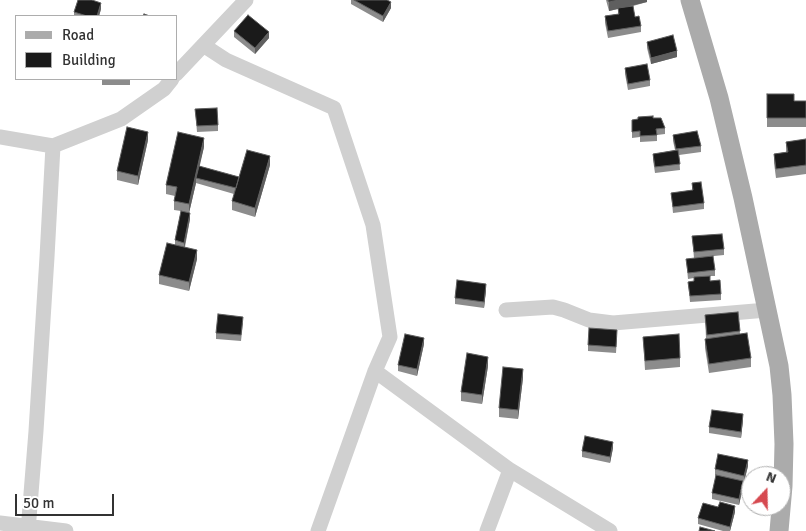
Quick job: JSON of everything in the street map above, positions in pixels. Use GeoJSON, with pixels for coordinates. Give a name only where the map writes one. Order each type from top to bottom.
{"type":"FeatureCollection","features":[{"type":"Feature","properties":{"kind":"main road"},"geometry":{"type":"LineString","coordinates":[[690,0],[719,98],[743,198],[779,366],[784,444],[779,531]]}},
{"type":"Feature","properties":{"kind":"street"},"geometry":{"type":"LineString","coordinates":[[178,72],[246,0]]}},
{"type":"Feature","properties":{"kind":"street"},"geometry":{"type":"LineString","coordinates":[[203,46],[226,60],[334,108],[373,225],[390,337],[375,372],[318,531]]}},
{"type":"Feature","properties":{"kind":"street"},"geometry":{"type":"LineString","coordinates":[[0,137],[52,146],[121,119],[164,88],[171,80]]}},
{"type":"Feature","properties":{"kind":"street"},"geometry":{"type":"LineString","coordinates":[[28,529],[47,267],[52,146]]}},
{"type":"Feature","properties":{"kind":"street"},"geometry":{"type":"LineString","coordinates":[[506,310],[552,307],[589,320],[613,323],[767,310]]}},
{"type":"Feature","properties":{"kind":"street"},"geometry":{"type":"LineString","coordinates":[[375,372],[510,470],[610,531]]}},
{"type":"Feature","properties":{"kind":"street"},"geometry":{"type":"LineString","coordinates":[[487,531],[510,470]]}},
{"type":"Feature","properties":{"kind":"street"},"geometry":{"type":"LineString","coordinates":[[0,523],[28,529],[66,531]]}},
{"type":"Feature","properties":{"kind":"building"},"geometry":{"type":"Polygon","coordinates":[[[78,0],[92,0],[101,3],[97,15],[84,15],[74,12],[78,0]]]}},
{"type":"Feature","properties":{"kind":"building"},"geometry":{"type":"Polygon","coordinates":[[[354,0],[387,0],[391,2],[383,16],[354,0]]]}},
{"type":"Feature","properties":{"kind":"building"},"geometry":{"type":"Polygon","coordinates":[[[633,6],[635,17],[639,16],[641,26],[608,31],[605,16],[619,14],[618,8],[633,6]]]}},
{"type":"Feature","properties":{"kind":"building"},"geometry":{"type":"Polygon","coordinates":[[[248,15],[269,32],[255,48],[234,31],[248,15]]]}},
{"type":"Feature","properties":{"kind":"building"},"geometry":{"type":"Polygon","coordinates":[[[673,35],[677,51],[651,58],[647,42],[673,35]]]}},
{"type":"Feature","properties":{"kind":"building"},"geometry":{"type":"Polygon","coordinates":[[[647,64],[650,80],[628,84],[625,68],[647,64]]]}},
{"type":"Feature","properties":{"kind":"building"},"geometry":{"type":"Polygon","coordinates":[[[767,94],[794,94],[794,101],[806,101],[806,118],[767,118],[767,94]]]}},
{"type":"Feature","properties":{"kind":"building"},"geometry":{"type":"Polygon","coordinates":[[[217,108],[218,125],[197,126],[195,109],[217,108]]]}},
{"type":"Feature","properties":{"kind":"building"},"geometry":{"type":"Polygon","coordinates":[[[653,116],[653,118],[661,118],[665,128],[656,129],[657,135],[640,136],[640,131],[632,132],[632,120],[638,119],[638,117],[653,116]]]}},
{"type":"Feature","properties":{"kind":"building"},"geometry":{"type":"Polygon","coordinates":[[[127,127],[148,132],[138,176],[117,171],[127,127]]]}},
{"type":"Feature","properties":{"kind":"building"},"geometry":{"type":"Polygon","coordinates":[[[697,131],[701,146],[676,149],[673,135],[697,131]]]}},
{"type":"Feature","properties":{"kind":"building"},"geometry":{"type":"Polygon","coordinates":[[[178,132],[204,138],[189,204],[174,201],[177,187],[166,185],[178,132]]]}},
{"type":"Feature","properties":{"kind":"building"},"geometry":{"type":"Polygon","coordinates":[[[806,139],[806,165],[776,169],[774,154],[788,152],[786,142],[806,139]]]}},
{"type":"Feature","properties":{"kind":"building"},"geometry":{"type":"Polygon","coordinates":[[[247,150],[270,156],[255,208],[232,201],[247,150]]]}},
{"type":"Feature","properties":{"kind":"building"},"geometry":{"type":"Polygon","coordinates":[[[678,150],[680,164],[655,167],[653,154],[678,150]]]}},
{"type":"Feature","properties":{"kind":"building"},"geometry":{"type":"Polygon","coordinates":[[[199,166],[239,177],[236,188],[196,178],[199,166]]]}},
{"type":"Feature","properties":{"kind":"building"},"geometry":{"type":"Polygon","coordinates":[[[701,182],[704,203],[673,207],[671,193],[693,190],[692,183],[701,182]]]}},
{"type":"Feature","properties":{"kind":"building"},"geometry":{"type":"Polygon","coordinates":[[[181,211],[190,213],[184,243],[175,240],[181,211]]]}},
{"type":"Feature","properties":{"kind":"building"},"geometry":{"type":"Polygon","coordinates":[[[722,234],[724,249],[694,252],[692,236],[722,234]]]}},
{"type":"Feature","properties":{"kind":"building"},"geometry":{"type":"Polygon","coordinates":[[[167,243],[197,250],[189,282],[159,275],[167,243]]]}},
{"type":"Feature","properties":{"kind":"building"},"geometry":{"type":"Polygon","coordinates":[[[713,256],[715,270],[688,273],[686,259],[713,256]]]}},
{"type":"Feature","properties":{"kind":"building"},"geometry":{"type":"Polygon","coordinates":[[[710,276],[710,281],[720,280],[721,294],[690,296],[688,282],[694,281],[694,277],[710,276]]]}},
{"type":"Feature","properties":{"kind":"building"},"geometry":{"type":"Polygon","coordinates":[[[457,280],[486,284],[484,302],[455,298],[457,280]]]}},
{"type":"Feature","properties":{"kind":"building"},"geometry":{"type":"Polygon","coordinates":[[[738,312],[740,331],[707,335],[705,315],[738,312]]]}},
{"type":"Feature","properties":{"kind":"building"},"geometry":{"type":"Polygon","coordinates":[[[218,314],[243,317],[241,335],[216,333],[218,314]]]}},
{"type":"Feature","properties":{"kind":"building"},"geometry":{"type":"Polygon","coordinates":[[[589,328],[617,330],[616,347],[588,345],[589,328]]]}},
{"type":"Feature","properties":{"kind":"building"},"geometry":{"type":"Polygon","coordinates":[[[747,333],[751,358],[709,364],[705,339],[747,333]]]}},
{"type":"Feature","properties":{"kind":"building"},"geometry":{"type":"Polygon","coordinates":[[[405,334],[424,338],[417,369],[398,365],[405,334]]]}},
{"type":"Feature","properties":{"kind":"building"},"geometry":{"type":"Polygon","coordinates":[[[679,334],[680,358],[645,361],[643,337],[679,334]]]}},
{"type":"Feature","properties":{"kind":"building"},"geometry":{"type":"Polygon","coordinates":[[[467,353],[488,357],[482,395],[461,392],[467,353]]]}},
{"type":"Feature","properties":{"kind":"building"},"geometry":{"type":"Polygon","coordinates":[[[503,367],[523,369],[518,410],[499,408],[503,367]]]}},
{"type":"Feature","properties":{"kind":"building"},"geometry":{"type":"Polygon","coordinates":[[[712,410],[743,414],[741,432],[709,427],[712,410]]]}},
{"type":"Feature","properties":{"kind":"building"},"geometry":{"type":"Polygon","coordinates":[[[585,436],[613,442],[610,457],[582,451],[585,436]]]}},
{"type":"Feature","properties":{"kind":"building"},"geometry":{"type":"Polygon","coordinates":[[[718,454],[748,460],[746,466],[741,466],[741,475],[715,469],[718,454]]]}},
{"type":"Feature","properties":{"kind":"building"},"geometry":{"type":"Polygon","coordinates":[[[716,475],[741,481],[739,499],[712,493],[716,475]]]}},
{"type":"Feature","properties":{"kind":"building"},"geometry":{"type":"Polygon","coordinates":[[[720,502],[735,506],[730,527],[698,518],[703,503],[718,507],[720,502]]]}},
{"type":"Feature","properties":{"kind":"building"},"geometry":{"type":"Polygon","coordinates":[[[700,527],[715,531],[699,531],[700,527]]]}}]}
